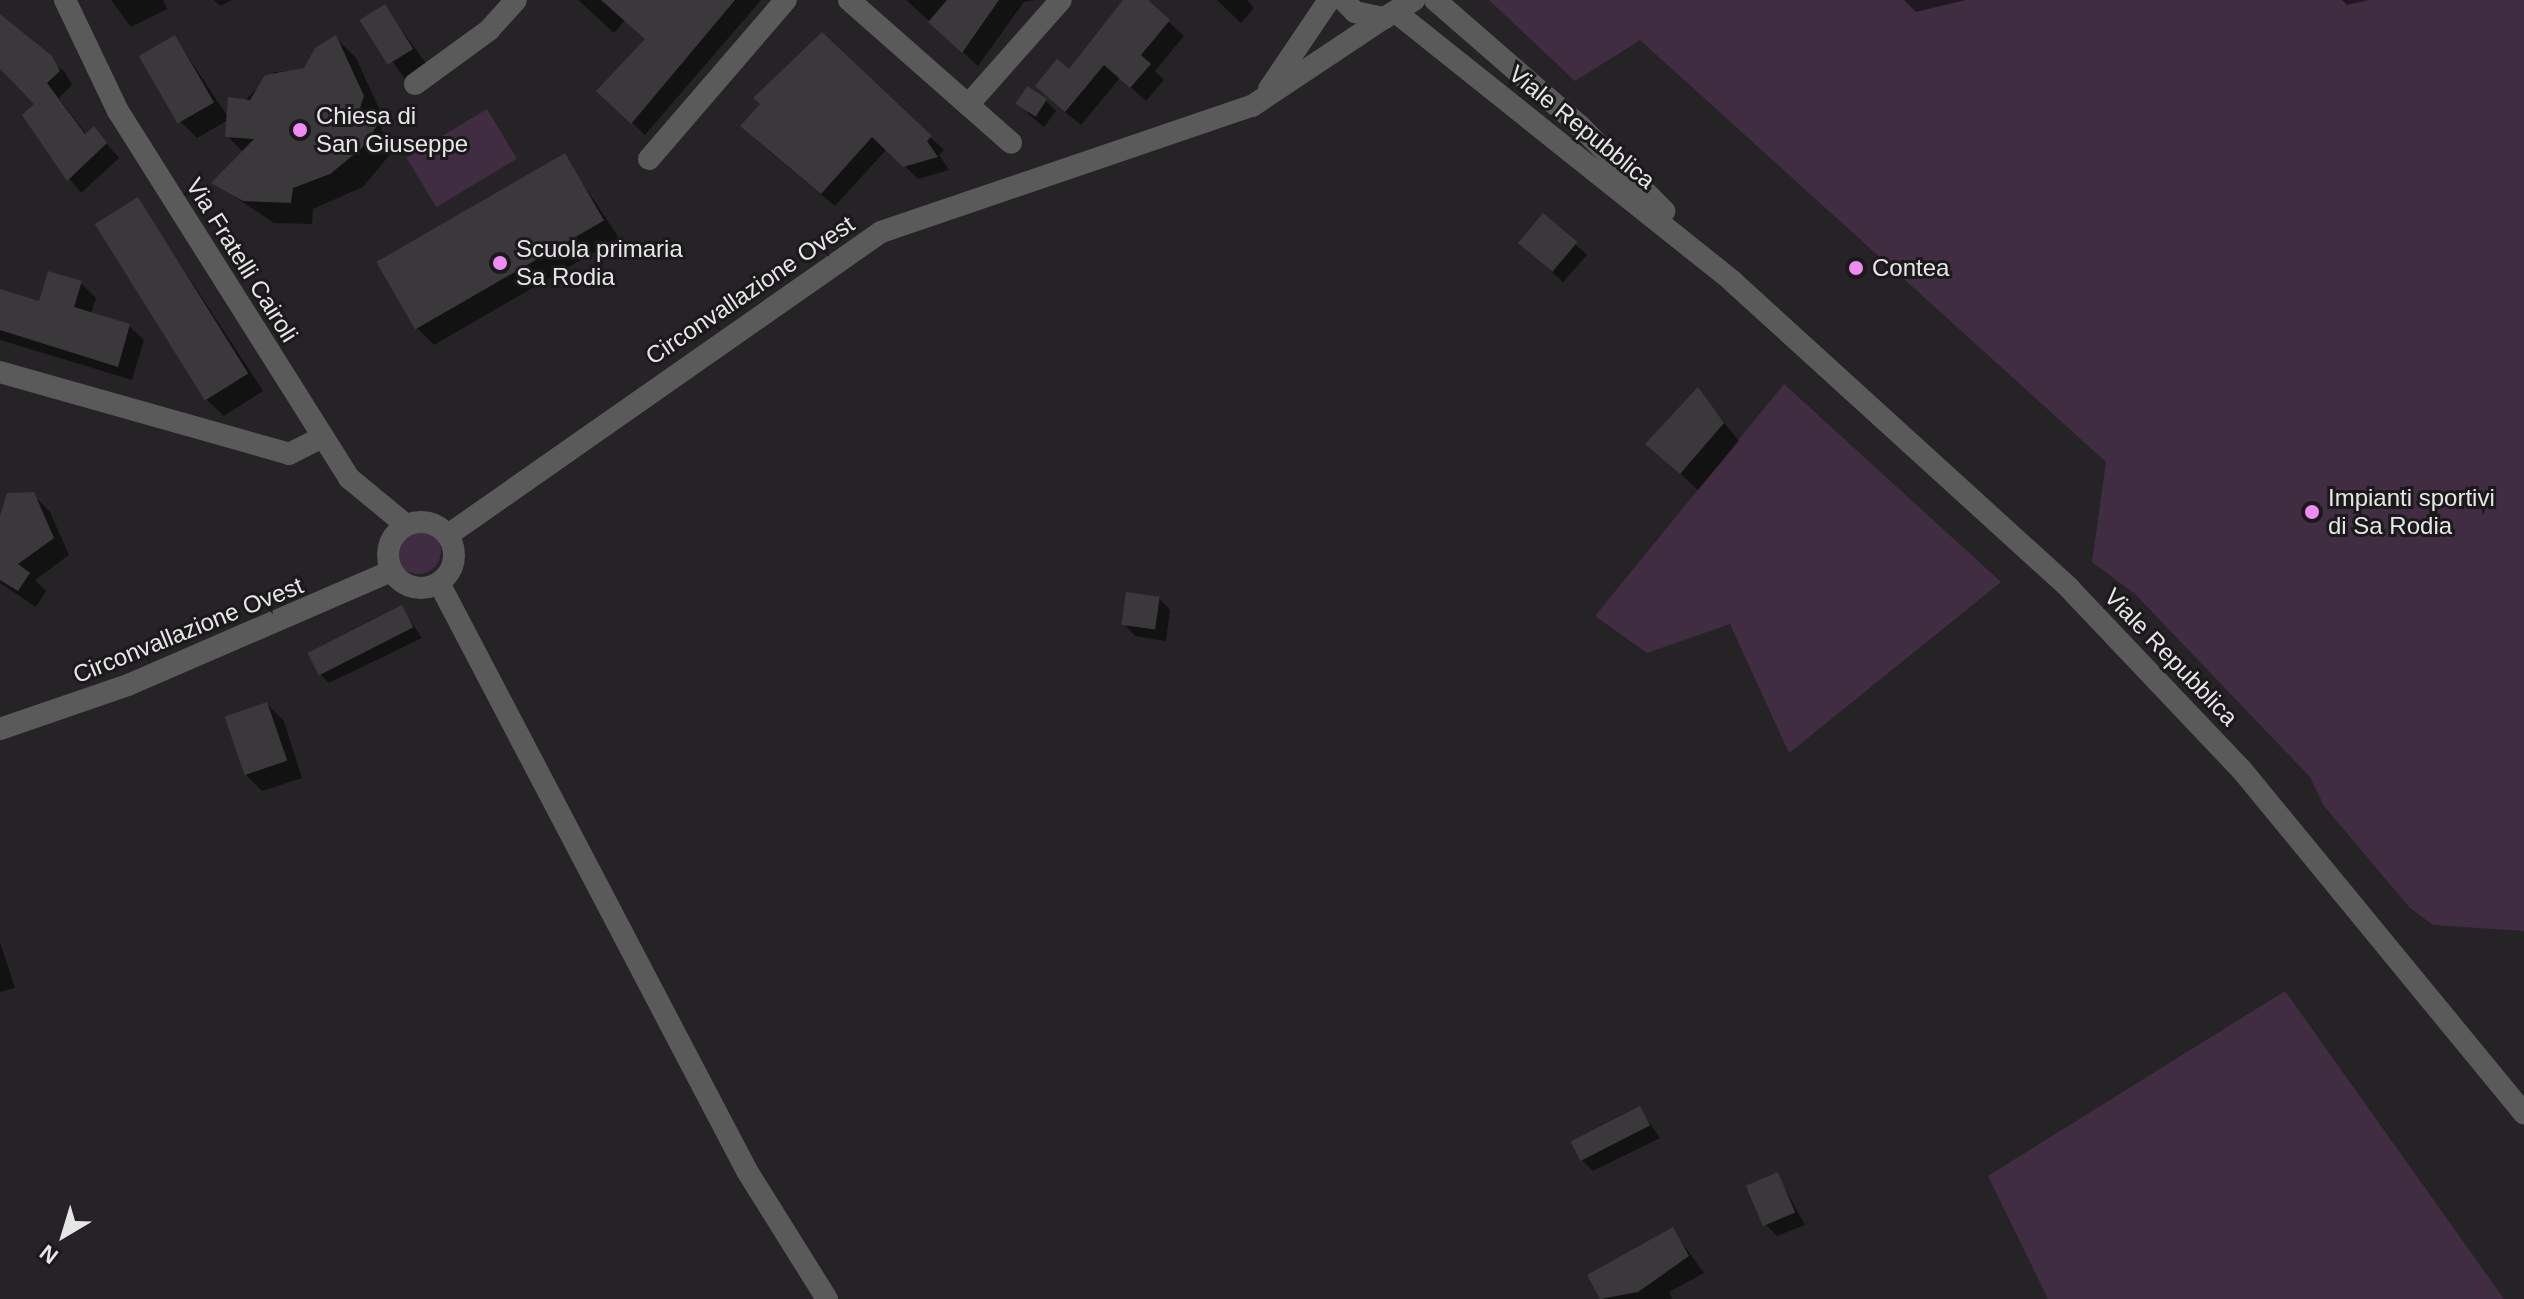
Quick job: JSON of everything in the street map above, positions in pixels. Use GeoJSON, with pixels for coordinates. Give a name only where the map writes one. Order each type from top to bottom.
{"type":"FeatureCollection","features":[{"type":"Feature","properties":{"kind":"street","name":"Via Fratelli Cairoli"},"geometry":{"type":"LineString","coordinates":[[65,0],[118,111],[349,478],[406,525]]}},
{"type":"Feature","properties":{"kind":"street"},"geometry":{"type":"LineString","coordinates":[[415,84],[489,30],[516,0]]}},
{"type":"Feature","properties":{"kind":"street"},"geometry":{"type":"LineString","coordinates":[[649,159],[786,0]]}},
{"type":"Feature","properties":{"kind":"street"},"geometry":{"type":"LineString","coordinates":[[849,0],[1011,143]]}},
{"type":"Feature","properties":{"kind":"street"},"geometry":{"type":"LineString","coordinates":[[968,105],[1061,0]]}},
{"type":"Feature","properties":{"kind":"street"},"geometry":{"type":"LineString","coordinates":[[1258,101],[1329,0]]}},
{"type":"Feature","properties":{"kind":"street","name":"Viale Repubblica"},"geometry":{"type":"LineString","coordinates":[[1343,0],[1355,12],[1399,11],[1732,281]]}},
{"type":"Feature","properties":{"kind":"street","name":"Viale Repubblica"},"geometry":{"type":"LineString","coordinates":[[1435,0],[1580,126],[1732,281],[2069,588],[2241,769],[2524,1114]]}},
{"type":"Feature","properties":{"kind":"street","name":"Circonvallazione Ovest"},"geometry":{"type":"LineString","coordinates":[[448,535],[881,232],[1258,101],[1399,11]]}},
{"type":"Feature","properties":{"kind":"street"},"geometry":{"type":"LineString","coordinates":[[0,372],[289,454],[323,437]]}},
{"type":"Feature","properties":{"kind":"street"},"geometry":{"type":"LineString","coordinates":[[429,522],[448,535],[453,565],[439,583],[416,588],[391,571],[388,548],[406,525],[429,522]]}},
{"type":"Feature","properties":{"kind":"street","name":"Circonvallazione Ovest"},"geometry":{"type":"LineString","coordinates":[[0,729],[128,685],[391,571]]}},
{"type":"Feature","properties":{"kind":"street"},"geometry":{"type":"LineString","coordinates":[[439,583],[747,1171],[827,1299]]}},
{"type":"Feature","properties":{"kind":"shaded area","name":"Impianti sportivi di Sa Rodia"},"geometry":{"type":"Polygon","coordinates":[[[1489,0],[2524,0],[2524,931],[2433,925],[2410,908],[2324,806],[2310,777],[2135,594],[2092,562],[2106,462],[1640,40],[1575,81],[1489,0]]]}},
{"type":"Feature","properties":{"kind":"shaded area"},"geometry":{"type":"Polygon","coordinates":[[[487,109],[517,159],[436,207],[406,157],[487,109]]]}},
{"type":"Feature","properties":{"kind":"shaded area"},"geometry":{"type":"Polygon","coordinates":[[[1784,384],[2001,582],[1789,753],[1730,624],[1647,653],[1595,616],[1784,384]]]}},
{"type":"Feature","properties":{"kind":"shaded area"},"geometry":{"type":"Polygon","coordinates":[[[418,528],[434,535],[441,551],[434,567],[418,574],[402,567],[395,551],[402,535],[418,528]]]}},
{"type":"Feature","properties":{"kind":"shaded area"},"geometry":{"type":"Polygon","coordinates":[[[2285,991],[2504,1299],[2048,1299],[1988,1176],[2285,991]]]}},
{"type":"Feature","properties":{"kind":"building"},"geometry":{"type":"Polygon","coordinates":[[[601,0],[735,0],[631,124],[596,91],[645,39],[601,0]]]}},
{"type":"Feature","properties":{"kind":"building"},"geometry":{"type":"Polygon","coordinates":[[[947,0],[999,0],[962,53],[928,22],[947,0]]]}},
{"type":"Feature","properties":{"kind":"building"},"geometry":{"type":"Polygon","coordinates":[[[1123,0],[1148,0],[1170,20],[1141,55],[1151,64],[1130,88],[1104,65],[1065,112],[1035,86],[1057,59],[1069,69],[1123,0]]]}},
{"type":"Feature","properties":{"kind":"building"},"geometry":{"type":"Polygon","coordinates":[[[385,4],[413,49],[388,65],[360,20],[385,4]]]}},
{"type":"Feature","properties":{"kind":"building"},"geometry":{"type":"Polygon","coordinates":[[[0,14],[52,56],[60,71],[47,83],[85,134],[94,126],[107,143],[67,181],[22,115],[34,104],[0,69],[0,14]]]}},
{"type":"Feature","properties":{"kind":"building"},"geometry":{"type":"Polygon","coordinates":[[[822,32],[932,136],[927,141],[938,157],[903,167],[872,137],[821,194],[740,126],[760,104],[753,98],[822,32]]]}},
{"type":"Feature","properties":{"kind":"building"},"geometry":{"type":"Polygon","coordinates":[[[175,35],[214,103],[178,124],[139,56],[175,35]]]}},
{"type":"Feature","properties":{"kind":"building","name":"Chiesa di San Giuseppe"},"geometry":{"type":"Polygon","coordinates":[[[336,35],[364,96],[358,114],[378,124],[362,148],[330,174],[293,188],[291,203],[243,201],[211,183],[254,139],[225,137],[228,97],[250,100],[265,75],[304,68],[315,48],[336,35]]]}},
{"type":"Feature","properties":{"kind":"building"},"geometry":{"type":"Polygon","coordinates":[[[1027,86],[1047,99],[1036,117],[1016,104],[1027,86]]]}},
{"type":"Feature","properties":{"kind":"building"},"geometry":{"type":"Polygon","coordinates":[[[565,153],[604,221],[415,330],[376,262],[565,153]]]}},
{"type":"Feature","properties":{"kind":"building"},"geometry":{"type":"Polygon","coordinates":[[[138,197],[248,373],[205,400],[95,224],[138,197]]]}},
{"type":"Feature","properties":{"kind":"building"},"geometry":{"type":"Polygon","coordinates":[[[1543,213],[1577,242],[1552,272],[1518,243],[1543,213]]]}},
{"type":"Feature","properties":{"kind":"building"},"geometry":{"type":"Polygon","coordinates":[[[48,271],[82,281],[74,307],[130,324],[118,367],[0,330],[0,289],[39,301],[48,271]]]}},
{"type":"Feature","properties":{"kind":"building"},"geometry":{"type":"Polygon","coordinates":[[[1698,387],[1724,423],[1680,474],[1645,444],[1698,387]]]}},
{"type":"Feature","properties":{"kind":"building"},"geometry":{"type":"Polygon","coordinates":[[[34,492],[54,538],[18,564],[30,573],[18,591],[0,580],[0,516],[7,493],[34,492]]]}},
{"type":"Feature","properties":{"kind":"building"},"geometry":{"type":"Polygon","coordinates":[[[1126,592],[1160,597],[1155,629],[1121,625],[1126,592]]]}},
{"type":"Feature","properties":{"kind":"building"},"geometry":{"type":"Polygon","coordinates":[[[402,605],[413,627],[319,675],[308,653],[402,605]]]}},
{"type":"Feature","properties":{"kind":"building"},"geometry":{"type":"Polygon","coordinates":[[[267,702],[287,761],[245,775],[224,717],[267,702]]]}},
{"type":"Feature","properties":{"kind":"building"},"geometry":{"type":"Polygon","coordinates":[[[1640,1106],[1650,1126],[1580,1161],[1571,1141],[1640,1106]]]}},
{"type":"Feature","properties":{"kind":"building"},"geometry":{"type":"Polygon","coordinates":[[[1778,1172],[1795,1213],[1763,1226],[1746,1186],[1778,1172]]]}},
{"type":"Feature","properties":{"kind":"building"},"geometry":{"type":"Polygon","coordinates":[[[1673,1227],[1689,1256],[1638,1292],[1600,1299],[1587,1275],[1673,1227]]]}},
{"type":"Feature","properties":{"kind":"place","name":"Chiesa di San Giuseppe"},"geometry":{"type":"Point","coordinates":[300,130]}},
{"type":"Feature","properties":{"kind":"place","name":"Scuola primaria Sa Rodia"},"geometry":{"type":"Point","coordinates":[500,263]}},
{"type":"Feature","properties":{"kind":"place","name":"Contea"},"geometry":{"type":"Point","coordinates":[1856,268]}},
{"type":"Feature","properties":{"kind":"place","name":"Impianti sportivi di Sa Rodia"},"geometry":{"type":"Point","coordinates":[2312,512]}}]}
